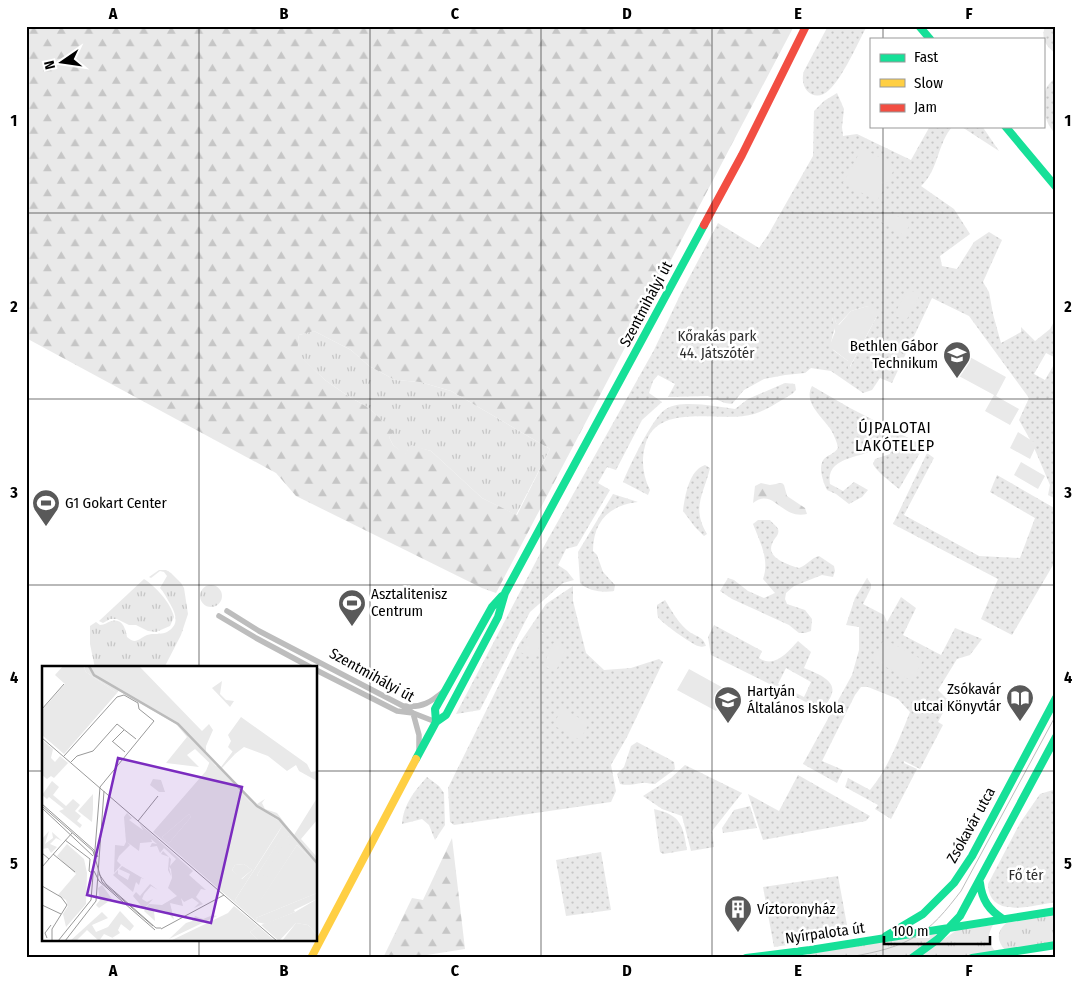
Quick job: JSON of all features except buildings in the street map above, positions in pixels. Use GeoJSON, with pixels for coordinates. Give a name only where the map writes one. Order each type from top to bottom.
{"type":"FeatureCollection","features":[{"type":"Feature","properties":{"kind":"main road","name":"Szentmihályi út"},"geometry":{"type":"LineString","coordinates":[[312,958],[436,722],[446,715],[498,617],[505,593],[724,189],[806,26]]}},
{"type":"Feature","properties":{"kind":"main road"},"geometry":{"type":"LineString","coordinates":[[919,26],[929,38]]}},
{"type":"Feature","properties":{"kind":"main road"},"geometry":{"type":"LineString","coordinates":[[1007,128],[1056,187]]}},
{"type":"Feature","properties":{"kind":"main road","name":"Szentmihályi út"},"geometry":{"type":"LineString","coordinates":[[436,722],[435,709],[492,607],[505,593]]}},
{"type":"Feature","properties":{"kind":"main road","name":"Zsókavár utca"},"geometry":{"type":"LineString","coordinates":[[880,939],[923,914],[954,884],[972,856],[1056,698]]}},
{"type":"Feature","properties":{"kind":"main road"},"geometry":{"type":"LineString","coordinates":[[912,958],[939,939],[952,927],[980,882],[1056,737]]}},
{"type":"Feature","properties":{"kind":"main road"},"geometry":{"type":"LineString","coordinates":[[980,882],[980,892],[987,906],[1003,919]]}},
{"type":"Feature","properties":{"kind":"main road","name":"Nyírpalota út"},"geometry":{"type":"LineString","coordinates":[[746,958],[810,950],[1056,910]]}},
{"type":"Feature","properties":{"kind":"main road"},"geometry":{"type":"LineString","coordinates":[[972,958],[1056,945]]}},
{"type":"Feature","properties":{"kind":"main road"},"geometry":{"type":"LineString","coordinates":[[795,958],[810,950]]}},
{"type":"Feature","properties":{"kind":"street","name":"Szentmihályi út"},"geometry":{"type":"LineString","coordinates":[[227,611],[259,631],[413,713]]}},
{"type":"Feature","properties":{"kind":"street","name":"Szentmihályi út"},"geometry":{"type":"LineString","coordinates":[[219,616],[308,666]]}},
{"type":"Feature","properties":{"kind":"street","name":"Szentmihályi út"},"geometry":{"type":"LineString","coordinates":[[318,671],[397,710],[413,713]]}},
{"type":"Feature","properties":{"kind":"street"},"geometry":{"type":"LineString","coordinates":[[403,706],[416,707],[425,705],[446,689]]}},
{"type":"Feature","properties":{"kind":"street"},"geometry":{"type":"LineString","coordinates":[[413,713],[436,722]]}},
{"type":"Feature","properties":{"kind":"street"},"geometry":{"type":"LineString","coordinates":[[413,713],[419,735],[418,756]]}},
{"type":"Feature","properties":{"kind":"green space"},"geometry":{"type":"Polygon","coordinates":[[[26,26],[794,26],[496,593],[482,588],[296,496],[276,473],[26,338],[26,26]],[[314,331],[299,335],[297,353],[325,380],[369,408],[394,432],[389,437],[393,445],[405,454],[411,445],[431,451],[482,498],[517,515],[550,449],[451,391],[420,382],[395,380],[369,366],[351,350],[314,331]]]}},
{"type":"Feature","properties":{"kind":"green space"},"geometry":{"type":"Polygon","coordinates":[[[828,26],[867,26],[835,84],[824,94],[813,95],[803,84],[804,71],[828,26]]]}},
{"type":"Feature","properties":{"kind":"green space"},"geometry":{"type":"Polygon","coordinates":[[[1045,26],[1056,26],[1056,54],[1045,41],[1043,35],[1045,26]]]}},
{"type":"Feature","properties":{"kind":"green space"},"geometry":{"type":"Polygon","coordinates":[[[1056,77],[1056,134],[1046,119],[1044,107],[1044,95],[1050,83],[1056,77]]]}},
{"type":"Feature","properties":{"kind":"green space","name":"Kőrakás park 44. Játszótér"},"geometry":{"type":"Polygon","coordinates":[[[837,93],[844,109],[843,136],[857,134],[911,160],[929,128],[952,128],[944,140],[927,180],[921,186],[954,209],[970,234],[940,256],[942,266],[957,269],[974,242],[989,232],[1002,240],[983,282],[989,292],[1001,343],[1021,332],[1021,327],[1035,341],[1050,329],[1056,318],[1056,358],[1046,353],[1034,374],[1045,380],[1056,361],[1056,499],[1048,495],[1050,485],[1032,443],[1019,420],[1029,398],[969,316],[932,298],[892,383],[880,378],[872,390],[863,393],[831,371],[811,368],[805,373],[764,379],[744,390],[732,404],[708,396],[668,397],[675,384],[658,375],[653,381],[649,393],[662,402],[642,420],[616,470],[607,467],[598,483],[610,490],[577,546],[566,549],[558,565],[567,571],[574,580],[563,583],[530,612],[480,710],[456,714],[543,548],[654,350],[681,293],[718,223],[759,248],[813,156],[814,111],[824,101],[837,93]],[[868,306],[851,311],[838,325],[834,316],[832,318],[835,327],[831,342],[833,350],[848,361],[850,367],[877,316],[868,306]]]}},
{"type":"Feature","properties":{"kind":"green space"},"geometry":{"type":"Polygon","coordinates":[[[963,128],[983,128],[999,151],[963,128]]]}},
{"type":"Feature","properties":{"kind":"green space"},"geometry":{"type":"Polygon","coordinates":[[[862,148],[896,166],[877,201],[843,183],[862,148]]]}},
{"type":"Feature","properties":{"kind":"green space"},"geometry":{"type":"Polygon","coordinates":[[[887,211],[911,223],[904,235],[881,222],[887,211]]]}},
{"type":"Feature","properties":{"kind":"green space"},"geometry":{"type":"Polygon","coordinates":[[[908,289],[920,295],[906,321],[894,315],[908,289]]]}},
{"type":"Feature","properties":{"kind":"green space"},"geometry":{"type":"Polygon","coordinates":[[[868,306],[875,309],[877,316],[848,370],[848,361],[831,348],[835,332],[832,317],[834,315],[836,323],[839,325],[851,311],[868,306]]]}},
{"type":"Feature","properties":{"kind":"green space"},"geometry":{"type":"Polygon","coordinates":[[[314,331],[351,350],[369,366],[395,380],[420,382],[451,391],[550,449],[516,515],[482,498],[431,451],[411,446],[405,455],[393,445],[389,437],[393,432],[369,408],[325,380],[296,353],[299,335],[314,331]]]}},
{"type":"Feature","properties":{"kind":"green space"},"geometry":{"type":"Polygon","coordinates":[[[968,356],[1006,377],[996,396],[1019,409],[1010,425],[985,411],[994,395],[957,375],[968,356]]]}},
{"type":"Feature","properties":{"kind":"green space"},"geometry":{"type":"Polygon","coordinates":[[[785,383],[795,384],[796,390],[773,405],[754,414],[676,418],[662,423],[652,432],[645,446],[643,468],[650,490],[648,495],[623,482],[648,431],[666,409],[681,404],[690,404],[735,409],[748,399],[785,383]]]}},
{"type":"Feature","properties":{"kind":"green space"},"geometry":{"type":"Polygon","coordinates":[[[812,386],[924,446],[899,489],[873,464],[875,459],[890,454],[895,441],[889,436],[883,437],[879,446],[872,451],[847,459],[833,468],[830,475],[830,484],[843,491],[854,482],[868,490],[862,497],[849,504],[827,490],[822,478],[821,465],[825,458],[838,448],[831,430],[812,404],[810,392],[812,386]]]}},
{"type":"Feature","properties":{"kind":"green space"},"geometry":{"type":"Polygon","coordinates":[[[1018,432],[1037,444],[1030,459],[1010,448],[1018,432]]]}},
{"type":"Feature","properties":{"kind":"green space"},"geometry":{"type":"Polygon","coordinates":[[[927,453],[934,458],[904,515],[979,556],[1020,558],[1035,518],[990,492],[997,475],[1056,509],[1056,560],[1012,635],[981,619],[998,579],[893,524],[927,453]]]}},
{"type":"Feature","properties":{"kind":"green space"},"geometry":{"type":"Polygon","coordinates":[[[1021,462],[1045,476],[1038,489],[1014,475],[1021,462]]]}},
{"type":"Feature","properties":{"kind":"green space"},"geometry":{"type":"Polygon","coordinates":[[[705,465],[710,468],[699,508],[702,524],[707,534],[704,536],[683,511],[689,484],[695,472],[705,465]]]}},
{"type":"Feature","properties":{"kind":"green space"},"geometry":{"type":"Polygon","coordinates":[[[761,483],[770,485],[782,483],[787,496],[805,508],[807,514],[798,515],[791,513],[767,499],[760,499],[753,503],[755,486],[761,483]]]}},
{"type":"Feature","properties":{"kind":"green space"},"geometry":{"type":"Polygon","coordinates":[[[613,494],[638,502],[611,511],[596,532],[593,551],[597,555],[603,572],[615,585],[614,591],[596,591],[580,583],[578,552],[613,494]]]}},
{"type":"Feature","properties":{"kind":"green space"},"geometry":{"type":"Polygon","coordinates":[[[758,520],[770,520],[777,528],[778,533],[771,549],[775,557],[799,568],[819,556],[834,566],[833,577],[822,575],[794,586],[786,593],[785,599],[787,604],[805,610],[812,619],[811,631],[799,633],[789,625],[732,599],[720,591],[728,578],[734,580],[748,591],[764,598],[775,593],[763,579],[765,558],[753,524],[758,520]]]}},
{"type":"Feature","properties":{"kind":"green space"},"geometry":{"type":"Polygon","coordinates":[[[159,570],[166,570],[184,588],[188,614],[181,635],[165,666],[95,666],[90,644],[90,626],[96,622],[103,625],[115,620],[118,621],[124,628],[127,637],[133,641],[147,635],[167,632],[174,625],[175,614],[160,588],[167,576],[164,572],[160,571],[151,578],[149,577],[159,570]]]}},
{"type":"Feature","properties":{"kind":"green space"},"geometry":{"type":"Polygon","coordinates":[[[867,578],[871,588],[863,604],[884,615],[887,622],[901,597],[916,608],[903,635],[941,655],[955,628],[982,639],[970,655],[957,659],[938,690],[949,701],[938,722],[943,725],[920,769],[904,761],[904,763],[917,769],[891,819],[875,809],[878,805],[845,787],[848,778],[870,790],[883,772],[910,712],[898,699],[868,687],[861,687],[855,695],[822,761],[843,770],[837,783],[803,764],[852,675],[859,650],[859,627],[846,625],[855,598],[867,578]]]}},
{"type":"Feature","properties":{"kind":"green space"},"geometry":{"type":"Polygon","coordinates":[[[144,579],[158,591],[170,606],[174,617],[170,626],[156,632],[148,631],[136,625],[129,625],[117,619],[110,619],[103,623],[99,621],[144,579]]]}},
{"type":"Feature","properties":{"kind":"green space"},"geometry":{"type":"Polygon","coordinates":[[[211,585],[219,588],[222,596],[219,604],[211,607],[203,604],[200,596],[203,588],[211,585]]]}},
{"type":"Feature","properties":{"kind":"green space"},"geometry":{"type":"Polygon","coordinates":[[[573,586],[573,601],[586,653],[604,670],[631,668],[659,659],[663,662],[627,737],[611,765],[616,791],[611,802],[454,825],[450,822],[448,788],[519,644],[546,604],[573,586]]]}},
{"type":"Feature","properties":{"kind":"green space"},"geometry":{"type":"Polygon","coordinates":[[[665,600],[683,626],[702,639],[706,646],[701,647],[695,644],[676,633],[660,620],[657,605],[665,600]]]}},
{"type":"Feature","properties":{"kind":"green space"},"geometry":{"type":"Polygon","coordinates":[[[714,625],[762,651],[759,658],[770,662],[780,658],[798,641],[811,652],[804,668],[818,674],[831,684],[831,697],[824,707],[818,708],[711,655],[708,637],[714,625]],[[786,668],[778,684],[804,697],[811,682],[786,668]]]}},
{"type":"Feature","properties":{"kind":"green space"},"geometry":{"type":"Polygon","coordinates":[[[532,628],[545,634],[534,659],[520,652],[532,628]]]}},
{"type":"Feature","properties":{"kind":"green space"},"geometry":{"type":"Polygon","coordinates":[[[884,639],[923,660],[912,681],[873,660],[884,639]]]}},
{"type":"Feature","properties":{"kind":"green space"},"geometry":{"type":"Polygon","coordinates":[[[553,643],[566,649],[556,671],[543,666],[553,643]]]}},
{"type":"Feature","properties":{"kind":"green space"},"geometry":{"type":"Polygon","coordinates":[[[689,669],[727,690],[716,711],[677,690],[689,669]]]}},
{"type":"Feature","properties":{"kind":"green space"},"geometry":{"type":"Polygon","coordinates":[[[562,709],[589,723],[580,740],[553,725],[562,709]]]}},
{"type":"Feature","properties":{"kind":"green space"},"geometry":{"type":"Polygon","coordinates":[[[637,742],[674,762],[675,769],[655,784],[620,784],[617,774],[624,767],[631,746],[637,742]]]}},
{"type":"Feature","properties":{"kind":"green space"},"geometry":{"type":"Polygon","coordinates":[[[685,765],[742,793],[712,831],[714,847],[691,851],[682,816],[662,809],[643,796],[671,778],[685,765]]]}},
{"type":"Feature","properties":{"kind":"green space"},"geometry":{"type":"Polygon","coordinates":[[[798,775],[870,816],[866,821],[763,840],[748,794],[779,811],[798,775]]]}},
{"type":"Feature","properties":{"kind":"green space"},"geometry":{"type":"Polygon","coordinates":[[[427,777],[439,786],[444,793],[445,825],[435,840],[429,825],[422,819],[402,824],[407,804],[427,777]]]}},
{"type":"Feature","properties":{"kind":"green space","name":"Fő tér"},"geometry":{"type":"Polygon","coordinates":[[[1056,789],[1056,902],[1014,908],[1004,906],[996,902],[990,895],[988,884],[1020,823],[1040,794],[1056,789]]]}},
{"type":"Feature","properties":{"kind":"green space"},"geometry":{"type":"Polygon","coordinates":[[[750,806],[757,828],[723,833],[722,828],[734,810],[750,806]]]}},
{"type":"Feature","properties":{"kind":"green space"},"geometry":{"type":"Polygon","coordinates":[[[654,809],[670,814],[679,822],[684,834],[687,850],[663,854],[660,852],[654,809]]]}},
{"type":"Feature","properties":{"kind":"green space"},"geometry":{"type":"Polygon","coordinates":[[[452,838],[465,949],[408,958],[383,958],[412,898],[423,900],[452,838]]]}},
{"type":"Feature","properties":{"kind":"green space"},"geometry":{"type":"Polygon","coordinates":[[[601,852],[611,910],[566,916],[556,860],[601,852]]]}},
{"type":"Feature","properties":{"kind":"green space"},"geometry":{"type":"Polygon","coordinates":[[[838,876],[849,936],[774,947],[763,887],[838,876]]]}},
{"type":"Feature","properties":{"kind":"green space"},"geometry":{"type":"Polygon","coordinates":[[[1056,915],[1056,942],[1005,950],[1000,943],[999,933],[1006,923],[1056,915]]]}},
{"type":"Feature","properties":{"kind":"green space"},"geometry":{"type":"Polygon","coordinates":[[[993,925],[989,939],[996,952],[958,958],[916,958],[957,930],[993,925]]]}},
{"type":"Feature","properties":{"kind":"green space"},"geometry":{"type":"Polygon","coordinates":[[[943,932],[906,958],[802,958],[809,954],[943,932]]]}},
{"type":"Feature","properties":{"kind":"tram line"},"geometry":{"type":"LineString","coordinates":[[844,958],[878,951],[903,943],[926,930],[945,911],[961,891],[1056,715]]}},
{"type":"Feature","properties":{"kind":"traffic: fast"},"geometry":{"type":"LineString","coordinates":[[919,26],[929,38]]}},
{"type":"Feature","properties":{"kind":"traffic: fast"},"geometry":{"type":"LineString","coordinates":[[1007,128],[1056,187]]}},
{"type":"Feature","properties":{"kind":"traffic: fast"},"geometry":{"type":"LineString","coordinates":[[416,759],[436,722],[446,715],[498,617],[505,593],[704,225]]}},
{"type":"Feature","properties":{"kind":"traffic: fast"},"geometry":{"type":"LineString","coordinates":[[436,722],[435,709],[492,607],[502,596]]}},
{"type":"Feature","properties":{"kind":"traffic: fast"},"geometry":{"type":"LineString","coordinates":[[886,936],[923,914],[954,883],[972,856],[1056,698]]}},
{"type":"Feature","properties":{"kind":"traffic: fast"},"geometry":{"type":"LineString","coordinates":[[912,958],[938,939],[960,916],[1056,737]]}},
{"type":"Feature","properties":{"kind":"traffic: fast"},"geometry":{"type":"LineString","coordinates":[[980,883],[982,895],[987,904],[1003,919]]}},
{"type":"Feature","properties":{"kind":"traffic: fast"},"geometry":{"type":"LineString","coordinates":[[746,958],[810,950],[1056,911]]}},
{"type":"Feature","properties":{"kind":"traffic: fast"},"geometry":{"type":"LineString","coordinates":[[972,958],[1056,945]]}},
{"type":"Feature","properties":{"kind":"traffic: slow"},"geometry":{"type":"LineString","coordinates":[[311,958],[416,759]]}},
{"type":"Feature","properties":{"kind":"traffic: jam"},"geometry":{"type":"LineString","coordinates":[[704,225],[742,155],[806,26]]}},
{"type":"Feature","properties":{"kind":"place","name":"Bethlen Gábor Technikum"},"geometry":{"type":"Point","coordinates":[957,379]}},
{"type":"Feature","properties":{"kind":"place","name":"G1 Gokart Center"},"geometry":{"type":"Point","coordinates":[46,527]}},
{"type":"Feature","properties":{"kind":"place","name":"Asztalitenisz Centrum"},"geometry":{"type":"Point","coordinates":[352,627]}},
{"type":"Feature","properties":{"kind":"place","name":"Zsókavár utcai Könyvtár"},"geometry":{"type":"Point","coordinates":[1020,722]}},
{"type":"Feature","properties":{"kind":"place","name":"Hartyán Általános Iskola"},"geometry":{"type":"Point","coordinates":[728,724]}},
{"type":"Feature","properties":{"kind":"place","name":"Víztoronyház"},"geometry":{"type":"Point","coordinates":[738,933]}},
{"type":"Feature","properties":{"kind":"district","name":"ÚJPALOTAI LAKÓTELEP"},"geometry":{"type":"Point","coordinates":[895,436]}}]}
